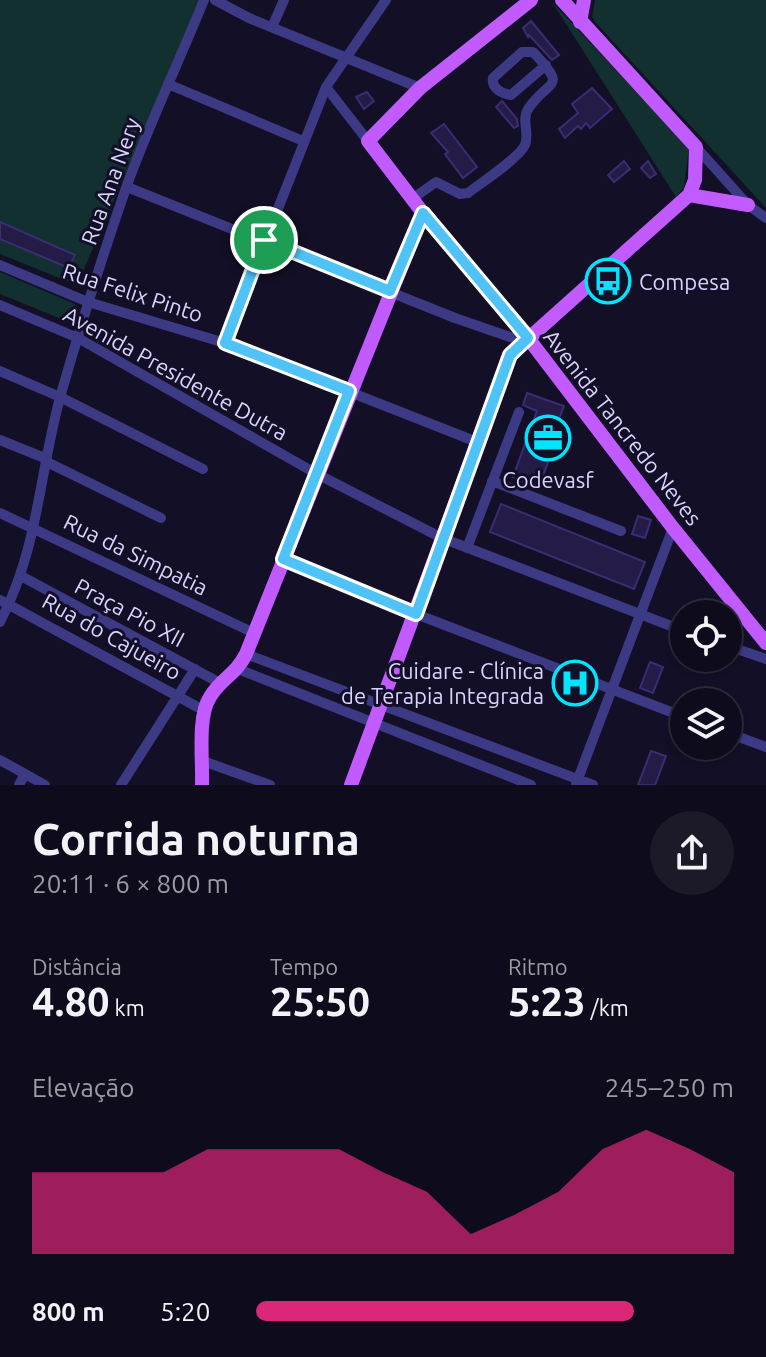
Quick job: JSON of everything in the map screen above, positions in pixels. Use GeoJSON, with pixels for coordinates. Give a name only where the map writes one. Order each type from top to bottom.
{"type":"FeatureCollection","features":[{"type":"Feature","properties":{"kind":"main road"},"geometry":{"type":"LineString","coordinates":[[368,141],[420,88],[531,0]]}},
{"type":"Feature","properties":{"kind":"main road"},"geometry":{"type":"LineString","coordinates":[[351,785],[510,355],[689,195],[695,180],[696,147],[562,0]]}},
{"type":"Feature","properties":{"kind":"main road"},"geometry":{"type":"LineString","coordinates":[[580,22],[584,0]]}},
{"type":"Feature","properties":{"kind":"main road","name":"Avenida Tancredo Neves"},"geometry":{"type":"LineString","coordinates":[[368,141],[423,213],[528,338],[673,528],[766,643]]}},
{"type":"Feature","properties":{"kind":"main road"},"geometry":{"type":"LineString","coordinates":[[689,195],[748,205]]}},
{"type":"Feature","properties":{"kind":"main road"},"geometry":{"type":"LineString","coordinates":[[202,785],[206,704],[220,683],[238,669],[246,654],[423,213]]}},
{"type":"Feature","properties":{"kind":"street","name":"Rua Ana Nery"},"geometry":{"type":"LineString","coordinates":[[0,622],[5,602],[21,576],[35,528],[60,397],[88,302],[127,187],[204,0]]}},
{"type":"Feature","properties":{"kind":"street"},"geometry":{"type":"LineString","coordinates":[[215,0],[420,88]]}},
{"type":"Feature","properties":{"kind":"street"},"geometry":{"type":"LineString","coordinates":[[272,27],[284,0]]}},
{"type":"Feature","properties":{"kind":"street"},"geometry":{"type":"LineString","coordinates":[[225,343],[326,87],[386,0]]}},
{"type":"Feature","properties":{"kind":"street"},"geometry":{"type":"LineString","coordinates":[[412,199],[436,182],[460,194],[468,193],[524,149],[526,114],[553,83],[553,77],[546,65],[533,52],[522,52],[495,74],[492,83],[500,92],[511,95],[546,65]]}},
{"type":"Feature","properties":{"kind":"street"},"geometry":{"type":"LineString","coordinates":[[168,84],[303,141]]}},
{"type":"Feature","properties":{"kind":"street","name":"Avenida Tancredo Neves"},"geometry":{"type":"LineString","coordinates":[[326,87],[368,141]]}},
{"type":"Feature","properties":{"kind":"street"},"geometry":{"type":"LineString","coordinates":[[696,147],[748,205],[766,218]]}},
{"type":"Feature","properties":{"kind":"street"},"geometry":{"type":"LineString","coordinates":[[127,187],[496,332],[528,338]]}},
{"type":"Feature","properties":{"kind":"street","name":"Rua Felix Pinto"},"geometry":{"type":"LineString","coordinates":[[0,265],[88,302],[225,343],[477,442]]}},
{"type":"Feature","properties":{"kind":"street","name":"Avenida Presidente Dutra"},"geometry":{"type":"LineString","coordinates":[[0,305],[78,338],[317,474],[442,538],[670,626]]}},
{"type":"Feature","properties":{"kind":"street"},"geometry":{"type":"LineString","coordinates":[[0,371],[60,397],[203,469]]}},
{"type":"Feature","properties":{"kind":"street"},"geometry":{"type":"LineString","coordinates":[[467,548],[519,412]]}},
{"type":"Feature","properties":{"kind":"street"},"geometry":{"type":"LineString","coordinates":[[0,440],[161,518]]}},
{"type":"Feature","properties":{"kind":"street"},"geometry":{"type":"LineString","coordinates":[[492,481],[621,531]]}},
{"type":"Feature","properties":{"kind":"street","name":"Rua da Simpatia"},"geometry":{"type":"LineString","coordinates":[[0,513],[254,633]]}},
{"type":"Feature","properties":{"kind":"street"},"geometry":{"type":"LineString","coordinates":[[576,782],[673,528]]}},
{"type":"Feature","properties":{"kind":"street"},"geometry":{"type":"LineString","coordinates":[[283,559],[670,712]]}},
{"type":"Feature","properties":{"kind":"street","name":"Praça Pio XII"},"geometry":{"type":"LineString","coordinates":[[21,576],[220,683]]}},
{"type":"Feature","properties":{"kind":"street","name":"Rua do Cajueiro"},"geometry":{"type":"LineString","coordinates":[[5,602],[178,696],[206,704]]}},
{"type":"Feature","properties":{"kind":"street"},"geometry":{"type":"LineString","coordinates":[[742,651],[766,659]]}},
{"type":"Feature","properties":{"kind":"street"},"geometry":{"type":"LineString","coordinates":[[246,654],[576,782],[593,785]]}},
{"type":"Feature","properties":{"kind":"street"},"geometry":{"type":"LineString","coordinates":[[121,785],[195,669]]}},
{"type":"Feature","properties":{"kind":"street"},"geometry":{"type":"LineString","coordinates":[[238,669],[531,785]]}},
{"type":"Feature","properties":{"kind":"street"},"geometry":{"type":"LineString","coordinates":[[742,738],[766,747]]}},
{"type":"Feature","properties":{"kind":"street"},"geometry":{"type":"LineString","coordinates":[[0,760],[45,785]]}},
{"type":"Feature","properties":{"kind":"street"},"geometry":{"type":"LineString","coordinates":[[203,761],[270,785]]}},
{"type":"Feature","properties":{"kind":"street"},"geometry":{"type":"LineString","coordinates":[[19,785],[25,774]]}},
{"type":"Feature","properties":{"kind":"green space"},"geometry":{"type":"Polygon","coordinates":[[[0,0],[201,0],[77,285],[0,254],[0,0]]]}},
{"type":"Feature","properties":{"kind":"green space"},"geometry":{"type":"Polygon","coordinates":[[[595,0],[766,0],[766,208],[596,23],[592,17],[595,0]]]}},
{"type":"Feature","properties":{"kind":"green space"},"geometry":{"type":"Polygon","coordinates":[[[552,2],[689,148],[684,187],[676,197],[552,2]]]}},
{"type":"Feature","properties":{"kind":"green space"},"geometry":{"type":"Polygon","coordinates":[[[0,272],[75,304],[73,321],[71,323],[0,294],[0,272]]]}},
{"type":"Feature","properties":{"kind":"building"},"geometry":{"type":"Polygon","coordinates":[[[531,21],[559,55],[552,60],[523,28],[531,21]]]}},
{"type":"Feature","properties":{"kind":"building"},"geometry":{"type":"Polygon","coordinates":[[[592,88],[612,109],[590,128],[586,123],[581,129],[578,126],[565,138],[559,129],[578,113],[572,104],[592,88]]]}},
{"type":"Feature","properties":{"kind":"building"},"geometry":{"type":"Polygon","coordinates":[[[367,92],[374,101],[364,109],[356,97],[367,92]]]}},
{"type":"Feature","properties":{"kind":"building"},"geometry":{"type":"Polygon","coordinates":[[[502,101],[517,119],[518,126],[514,128],[496,107],[502,101]]]}},
{"type":"Feature","properties":{"kind":"building"},"geometry":{"type":"Polygon","coordinates":[[[444,124],[477,167],[463,178],[445,154],[448,152],[431,133],[444,124]]]}},
{"type":"Feature","properties":{"kind":"building"},"geometry":{"type":"Polygon","coordinates":[[[624,161],[630,169],[614,182],[608,175],[624,161]]]}},
{"type":"Feature","properties":{"kind":"building"},"geometry":{"type":"Polygon","coordinates":[[[648,161],[656,174],[650,178],[641,168],[648,161]]]}},
{"type":"Feature","properties":{"kind":"building"},"geometry":{"type":"Polygon","coordinates":[[[0,222],[75,255],[69,268],[0,239],[0,222]]]}},
{"type":"Feature","properties":{"kind":"building"},"geometry":{"type":"Polygon","coordinates":[[[527,393],[564,406],[559,419],[563,421],[539,487],[513,477],[537,411],[523,405],[527,393]]]}},
{"type":"Feature","properties":{"kind":"building"},"geometry":{"type":"Polygon","coordinates":[[[501,504],[645,562],[634,589],[490,532],[501,504]]]}},
{"type":"Feature","properties":{"kind":"building"},"geometry":{"type":"Polygon","coordinates":[[[638,516],[651,520],[645,538],[632,534],[638,516]]]}},
{"type":"Feature","properties":{"kind":"building"},"geometry":{"type":"Polygon","coordinates":[[[650,662],[663,667],[653,693],[640,688],[650,662]]]}},
{"type":"Feature","properties":{"kind":"building"},"geometry":{"type":"Polygon","coordinates":[[[651,751],[666,756],[655,785],[638,785],[651,751]]]}},
{"type":"Feature","properties":{"kind":"place","name":"Compesa"},"geometry":{"type":"Point","coordinates":[608,281]}},
{"type":"Feature","properties":{"kind":"place","name":"Codevasf"},"geometry":{"type":"Point","coordinates":[548,438]}},
{"type":"Feature","properties":{"kind":"place","name":"Cuidare - Clínica de Terapia Integrada"},"geometry":{"type":"Point","coordinates":[575,683]}},
{"type":"Feature","properties":{"kind":"route"},"geometry":{"type":"LineString","coordinates":[[423,213],[528,338],[510,355],[416,614],[283,559],[349,391],[225,343],[264,240],[390,291],[423,213]]}}]}
